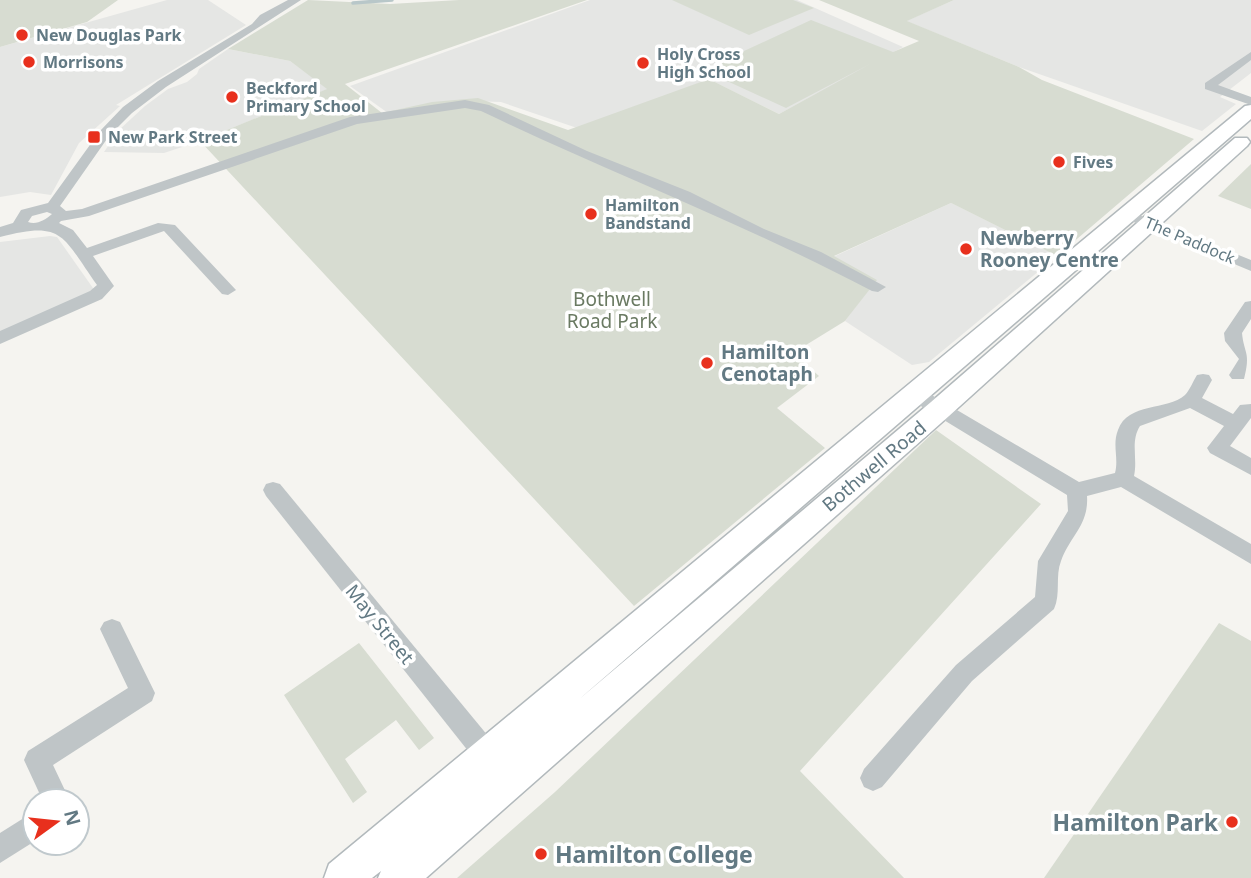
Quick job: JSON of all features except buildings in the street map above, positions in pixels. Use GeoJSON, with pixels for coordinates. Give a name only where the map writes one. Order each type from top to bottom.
{"type":"FeatureCollection","features":[{"type":"Feature","properties":{"kind":"main road","name":"Bothwell Road"},"geometry":{"type":"LineString","coordinates":[[397,878],[499,767],[646,620],[929,402],[1139,219],[1234,141],[1251,110]]}},
{"type":"Feature","properties":{"kind":"main road","name":"Bothwell Road"},"geometry":{"type":"LineString","coordinates":[[344,878],[499,767]]}},
{"type":"Feature","properties":{"kind":"street"},"geometry":{"type":"LineString","coordinates":[[52,216],[104,134],[129,109],[256,26],[264,17],[296,0]]}},
{"type":"Feature","properties":{"kind":"street"},"geometry":{"type":"LineString","coordinates":[[1251,55],[1209,86],[1251,102]]}},
{"type":"Feature","properties":{"kind":"street"},"geometry":{"type":"LineString","coordinates":[[52,216],[84,213],[345,123],[465,104],[485,108],[582,154],[685,194],[743,231],[816,255],[878,287]]}},
{"type":"Feature","properties":{"kind":"street"},"geometry":{"type":"LineString","coordinates":[[0,232],[22,225],[20,221],[26,213],[39,208],[52,216],[68,233],[106,286],[102,291],[0,338]]}},
{"type":"Feature","properties":{"kind":"street","name":"The Paddock"},"geometry":{"type":"LineString","coordinates":[[1139,219],[1251,267],[1251,273]]}},
{"type":"Feature","properties":{"kind":"street"},"geometry":{"type":"LineString","coordinates":[[85,254],[163,226],[170,228],[228,290]]}},
{"type":"Feature","properties":{"kind":"street"},"geometry":{"type":"LineString","coordinates":[[1238,375],[1248,359],[1234,341],[1233,333],[1251,306]]}},
{"type":"Feature","properties":{"kind":"street"},"geometry":{"type":"LineString","coordinates":[[1191,400],[1203,380]]}},
{"type":"Feature","properties":{"kind":"street"},"geometry":{"type":"LineString","coordinates":[[1123,479],[1128,460],[1124,445],[1127,429],[1133,421],[1191,400],[1241,417],[1217,449],[1251,467]]}},
{"type":"Feature","properties":{"kind":"street"},"geometry":{"type":"LineString","coordinates":[[929,402],[1077,491],[1123,479],[1251,555]]}},
{"type":"Feature","properties":{"kind":"street","name":"May Street"},"geometry":{"type":"LineString","coordinates":[[273,490],[499,767]]}},
{"type":"Feature","properties":{"kind":"street"},"geometry":{"type":"LineString","coordinates":[[873,778],[964,673],[1045,603],[1049,561],[1078,512],[1077,491]]}},
{"type":"Feature","properties":{"kind":"street"},"geometry":{"type":"LineString","coordinates":[[50,787],[37,760],[143,693],[112,629]]}},
{"type":"Feature","properties":{"kind":"street"},"geometry":{"type":"LineString","coordinates":[[0,849],[21,835]]}},
{"type":"Feature","properties":{"kind":"shaded area","name":"Morrisons"},"geometry":{"type":"Polygon","coordinates":[[[167,0],[208,0],[246,25],[116,105],[120,106],[79,143],[51,195],[30,192],[0,197],[0,47],[167,0]]]}},
{"type":"Feature","properties":{"kind":"shaded area","name":"Holy Cross High School"},"geometry":{"type":"Polygon","coordinates":[[[590,0],[797,0],[903,47],[779,114],[709,79],[583,130],[501,102],[469,101],[388,113],[350,86],[590,0]]]}},
{"type":"Feature","properties":{"kind":"shaded area"},"geometry":{"type":"Polygon","coordinates":[[[954,0],[1251,0],[1251,73],[1220,97],[1236,104],[1202,131],[1019,67],[906,21],[954,0]]]}},
{"type":"Feature","properties":{"kind":"shaded area","name":"Beckford Primary School"},"geometry":{"type":"Polygon","coordinates":[[[228,49],[290,61],[328,89],[164,153],[104,152],[119,130],[145,106],[168,89],[187,82],[199,69],[228,49]]]}},
{"type":"Feature","properties":{"kind":"shaded area"},"geometry":{"type":"Polygon","coordinates":[[[951,203],[1057,256],[929,362],[912,365],[845,321],[876,280],[833,257],[951,203]]]}},
{"type":"Feature","properties":{"kind":"shaded area"},"geometry":{"type":"Polygon","coordinates":[[[57,237],[95,291],[0,332],[0,242],[57,237]]]}},
{"type":"Feature","properties":{"kind":"green space","name":"New Douglas Park"},"geometry":{"type":"Polygon","coordinates":[[[0,0],[118,0],[87,22],[0,47],[0,0]]]}},
{"type":"Feature","properties":{"kind":"green space","name":"Bothwell Road Park"},"geometry":{"type":"Polygon","coordinates":[[[308,0],[390,4],[459,0],[587,0],[345,84],[382,113],[432,102],[478,98],[568,130],[709,79],[779,114],[870,64],[786,108],[703,70],[811,20],[893,52],[919,41],[819,0],[954,0],[907,21],[1019,67],[1042,80],[1194,139],[1057,256],[951,203],[834,256],[877,280],[845,321],[793,353],[819,376],[777,408],[825,448],[634,606],[200,141],[327,89],[290,61],[228,49],[308,0]]]}},
{"type":"Feature","properties":{"kind":"green space"},"geometry":{"type":"Polygon","coordinates":[[[672,0],[793,0],[814,8],[749,35],[672,0]]]}},
{"type":"Feature","properties":{"kind":"green space"},"geometry":{"type":"Polygon","coordinates":[[[1251,164],[1251,209],[1218,196],[1251,164]]]}},
{"type":"Feature","properties":{"kind":"green space"},"geometry":{"type":"Polygon","coordinates":[[[936,430],[1041,504],[800,771],[904,878],[457,878],[555,792],[936,430]]]}},
{"type":"Feature","properties":{"kind":"green space"},"geometry":{"type":"Polygon","coordinates":[[[1219,623],[1251,641],[1251,878],[1044,878],[1219,623]]]}},
{"type":"Feature","properties":{"kind":"green space"},"geometry":{"type":"Polygon","coordinates":[[[359,643],[434,738],[419,750],[396,720],[345,759],[367,792],[353,803],[284,695],[359,643]]]}},
{"type":"Feature","properties":{"kind":"waterway"},"geometry":{"type":"LineString","coordinates":[[353,3],[392,0]]}},
{"type":"Feature","properties":{"kind":"place","name":"New Douglas Park"},"geometry":{"type":"Point","coordinates":[22,35]}},
{"type":"Feature","properties":{"kind":"place","name":"Morrisons"},"geometry":{"type":"Point","coordinates":[29,62]}},
{"type":"Feature","properties":{"kind":"place","name":"Holy Cross High School"},"geometry":{"type":"Point","coordinates":[643,63]}},
{"type":"Feature","properties":{"kind":"place","name":"Beckford Primary School"},"geometry":{"type":"Point","coordinates":[232,97]}},
{"type":"Feature","properties":{"kind":"place","name":"New Park Street"},"geometry":{"type":"Point","coordinates":[94,137]}},
{"type":"Feature","properties":{"kind":"place","name":"Fives"},"geometry":{"type":"Point","coordinates":[1059,162]}},
{"type":"Feature","properties":{"kind":"place","name":"Hamilton Bandstand"},"geometry":{"type":"Point","coordinates":[591,214]}},
{"type":"Feature","properties":{"kind":"place","name":"Newberry Rooney Centre"},"geometry":{"type":"Point","coordinates":[966,249]}},
{"type":"Feature","properties":{"kind":"place","name":"Hamilton Cenotaph"},"geometry":{"type":"Point","coordinates":[707,363]}},
{"type":"Feature","properties":{"kind":"place","name":"Hamilton Park"},"geometry":{"type":"Point","coordinates":[1232,822]}},
{"type":"Feature","properties":{"kind":"place","name":"Hamilton College"},"geometry":{"type":"Point","coordinates":[541,854]}}]}
